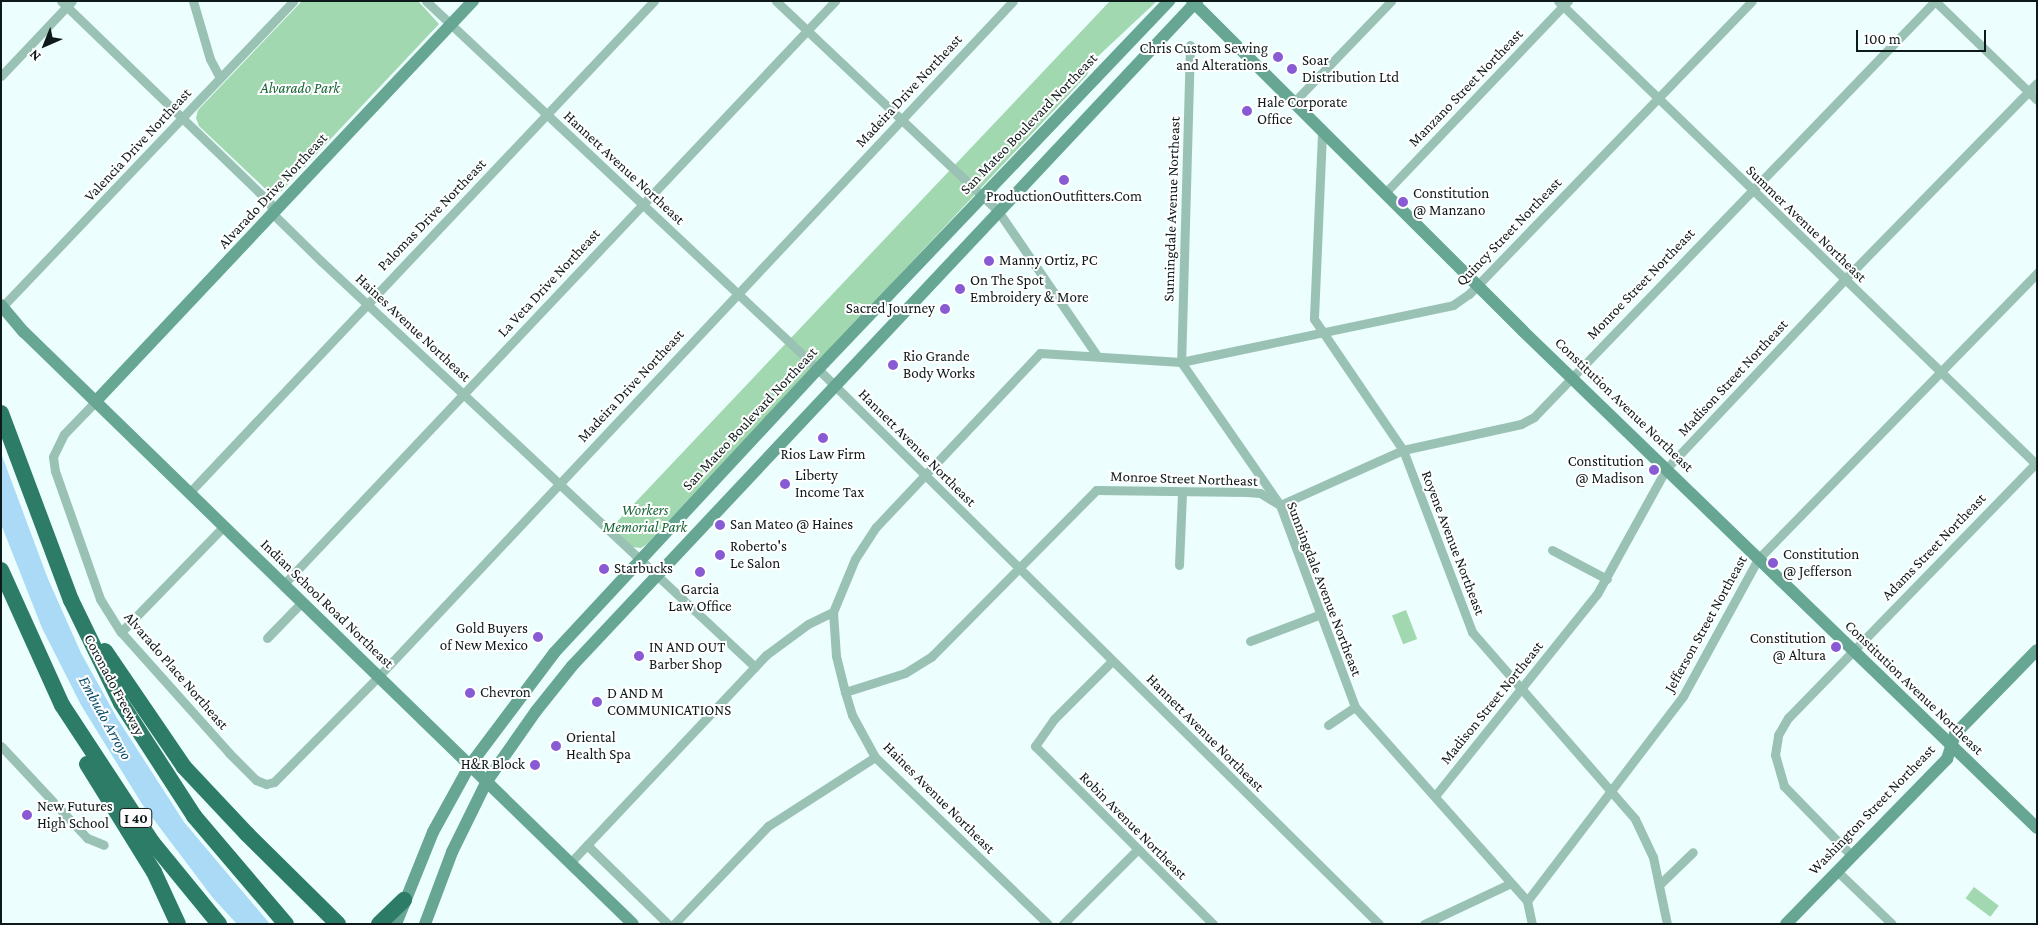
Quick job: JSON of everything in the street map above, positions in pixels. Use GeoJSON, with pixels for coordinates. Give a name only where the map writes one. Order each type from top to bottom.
{"type":"FeatureCollection","features":[{"type":"Feature","properties":{"kind":"highway","name":"Coronado Freeway"},"geometry":{"type":"LineString","coordinates":[[1,413],[71,600],[121,703],[170,781],[227,858],[286,924]]}},
{"type":"Feature","properties":{"kind":"highway","name":"I 40"},"geometry":{"type":"LineString","coordinates":[[1,570],[62,705],[152,842],[219,924]]}},
{"type":"Feature","properties":{"kind":"highway"},"geometry":{"type":"LineString","coordinates":[[71,600],[184,766],[247,834],[338,924]]}},
{"type":"Feature","properties":{"kind":"highway"},"geometry":{"type":"LineString","coordinates":[[62,705],[80,752],[154,872],[178,924]]}},
{"type":"Feature","properties":{"kind":"highway"},"geometry":{"type":"LineString","coordinates":[[379,924],[404,900]]}},
{"type":"Feature","properties":{"kind":"street"},"geometry":{"type":"LineString","coordinates":[[193,1],[210,59],[220,78]]}},
{"type":"Feature","properties":{"kind":"street","name":"Valencia Drive Northeast"},"geometry":{"type":"LineString","coordinates":[[2,306],[182,120],[293,1]]}},
{"type":"Feature","properties":{"kind":"street","name":"Hannett Avenue Northeast"},"geometry":{"type":"LineString","coordinates":[[426,1],[818,369],[1379,924]]}},
{"type":"Feature","properties":{"kind":"street","name":"Alvarado Drive Northeast"},"geometry":{"type":"LineString","coordinates":[[96,401],[274,215],[473,1]]}},
{"type":"Feature","properties":{"kind":"street","name":"Palomas Drive Northeast"},"geometry":{"type":"LineString","coordinates":[[189,493],[654,1]]}},
{"type":"Feature","properties":{"kind":"street"},"geometry":{"type":"LineString","coordinates":[[776,1],[998,211],[1096,354]]}},
{"type":"Feature","properties":{"kind":"street","name":"La Veta Drive Northeast"},"geometry":{"type":"LineString","coordinates":[[283,585],[835,1]]}},
{"type":"Feature","properties":{"kind":"street","name":"Madeira Drive Northeast"},"geometry":{"type":"LineString","coordinates":[[266,784],[283,775],[378,677],[558,483],[1013,1]]}},
{"type":"Feature","properties":{"kind":"street","name":"San Mateo Boulevard Northeast"},"geometry":{"type":"LineString","coordinates":[[396,924],[404,900],[433,832],[470,765],[554,653],[818,369],[1169,1]]}},
{"type":"Feature","properties":{"kind":"street"},"geometry":{"type":"LineString","coordinates":[[1292,104],[1391,1]]}},
{"type":"Feature","properties":{"kind":"street","name":"Quincy Street Northeast"},"geometry":{"type":"LineString","coordinates":[[833,612],[860,551],[876,527],[926,477],[1040,353],[1096,354],[1181,362],[1319,331],[1453,305],[1478,286],[1752,1]]}},
{"type":"Feature","properties":{"kind":"street"},"geometry":{"type":"LineString","coordinates":[[1935,1],[2037,100]]}},
{"type":"Feature","properties":{"kind":"street","name":"Monroe Street Northeast"},"geometry":{"type":"LineString","coordinates":[[1019,568],[1096,490],[1247,492],[1260,494],[1280,505],[1403,450],[1521,424],[1534,417],[1935,1]]}},
{"type":"Feature","properties":{"kind":"street"},"geometry":{"type":"LineString","coordinates":[[425,924],[452,852],[487,782],[536,711],[572,666],[1195,2]]}},
{"type":"Feature","properties":{"kind":"street","name":"Constitution Avenue Northeast"},"geometry":{"type":"LineString","coordinates":[[1195,2],[1322,134],[1572,376],[1852,652],[2037,828]]}},
{"type":"Feature","properties":{"kind":"street"},"geometry":{"type":"LineString","coordinates":[[1,76],[67,3]]}},
{"type":"Feature","properties":{"kind":"street","name":"Haines Avenue Northeast"},"geometry":{"type":"LineString","coordinates":[[67,3],[182,120],[270,203],[274,215],[640,562],[658,576],[754,667]]}},
{"type":"Feature","properties":{"kind":"street","name":"Summer Avenue Northeast"},"geometry":{"type":"LineString","coordinates":[[1563,3],[1751,190],[2036,463]]}},
{"type":"Feature","properties":{"kind":"street","name":"Manzano Street Northeast"},"geometry":{"type":"LineString","coordinates":[[1384,194],[1563,3]]}},
{"type":"Feature","properties":{"kind":"street","name":"Sunningdale Avenue Northeast"},"geometry":{"type":"LineString","coordinates":[[1190,45],[1181,362],[1280,505],[1355,707],[1435,796],[1509,884],[1527,901]]}},
{"type":"Feature","properties":{"kind":"street","name":"Madison Street Northeast"},"geometry":{"type":"LineString","coordinates":[[1435,796],[1521,691],[1607,579],[1666,469],[1845,279],[2037,83]]}},
{"type":"Feature","properties":{"kind":"street","name":"Royene Avenue Northeast"},"geometry":{"type":"LineString","coordinates":[[1322,134],[1313,313],[1319,331],[1403,450],[1472,632],[1521,691],[1635,819],[1647,841],[1667,924]]}},
{"type":"Feature","properties":{"kind":"street","name":"Jefferson Street Northeast"},"geometry":{"type":"LineString","coordinates":[[1527,901],[1683,696],[1758,559],[2037,273]]}},
{"type":"Feature","properties":{"kind":"street","name":"Indian School Road Northeast"},"geometry":{"type":"LineString","coordinates":[[2,306],[301,603],[633,924]]}},
{"type":"Feature","properties":{"kind":"street","name":"Alvarado Place Northeast"},"geometry":{"type":"LineString","coordinates":[[96,401],[56,444],[55,471],[92,581],[121,632],[229,753],[256,780],[266,784]]}},
{"type":"Feature","properties":{"kind":"street","name":"Adams Street Northeast"},"geometry":{"type":"LineString","coordinates":[[1852,856],[1784,786],[1775,755],[1778,735],[1788,718],[2036,463]]}},
{"type":"Feature","properties":{"kind":"street"},"geometry":{"type":"LineString","coordinates":[[1179,565],[1182,492]]}},
{"type":"Feature","properties":{"kind":"street"},"geometry":{"type":"LineString","coordinates":[[121,632],[224,526]]}},
{"type":"Feature","properties":{"kind":"street"},"geometry":{"type":"LineString","coordinates":[[1552,550],[1607,579]]}},
{"type":"Feature","properties":{"kind":"street"},"geometry":{"type":"LineString","coordinates":[[845,692],[905,673],[931,657],[1019,568]]}},
{"type":"Feature","properties":{"kind":"street"},"geometry":{"type":"LineString","coordinates":[[266,638],[301,603]]}},
{"type":"Feature","properties":{"kind":"street"},"geometry":{"type":"LineString","coordinates":[[570,863],[754,667],[808,624],[833,612]]}},
{"type":"Feature","properties":{"kind":"street","name":"Haines Avenue Northeast"},"geometry":{"type":"LineString","coordinates":[[833,612],[836,656],[845,692],[852,715],[875,757],[1048,924]]}},
{"type":"Feature","properties":{"kind":"street"},"geometry":{"type":"LineString","coordinates":[[1250,641],[1320,614]]}},
{"type":"Feature","properties":{"kind":"street","name":"Washington Street Northeast"},"geometry":{"type":"LineString","coordinates":[[1786,924],[1947,758],[1956,734],[2037,650]]}},
{"type":"Feature","properties":{"kind":"street","name":"Robin Avenue Northeast"},"geometry":{"type":"LineString","coordinates":[[1112,661],[1054,720],[1035,746],[1213,924]]}},
{"type":"Feature","properties":{"kind":"street"},"geometry":{"type":"LineString","coordinates":[[1328,725],[1355,707]]}},
{"type":"Feature","properties":{"kind":"street"},"geometry":{"type":"LineString","coordinates":[[2,749],[87,838],[104,845]]}},
{"type":"Feature","properties":{"kind":"street"},"geometry":{"type":"LineString","coordinates":[[674,924],[746,845],[768,826],[875,757]]}},
{"type":"Feature","properties":{"kind":"street"},"geometry":{"type":"LineString","coordinates":[[587,845],[668,924]]}},
{"type":"Feature","properties":{"kind":"street"},"geometry":{"type":"LineString","coordinates":[[1063,924],[1138,850]]}},
{"type":"Feature","properties":{"kind":"street"},"geometry":{"type":"LineString","coordinates":[[1659,885],[1693,852]]}},
{"type":"Feature","properties":{"kind":"street"},"geometry":{"type":"LineString","coordinates":[[1837,871],[1892,924]]}},
{"type":"Feature","properties":{"kind":"street"},"geometry":{"type":"LineString","coordinates":[[1424,924],[1509,884]]}},
{"type":"Feature","properties":{"kind":"street"},"geometry":{"type":"LineString","coordinates":[[1527,901],[1532,924]]}},
{"type":"Feature","properties":{"kind":"green space","name":"Alvarado Park"},"geometry":{"type":"Polygon","coordinates":[[[302,1],[418,1],[439,24],[275,198],[199,126],[196,118],[198,110],[302,1]]]}},
{"type":"Feature","properties":{"kind":"green space","name":"Workers Memorial Park"},"geometry":{"type":"Polygon","coordinates":[[[1110,1],[1157,1],[1094,60],[1087,75],[647,544],[641,548],[632,547],[612,527],[1110,1]]]}},
{"type":"Feature","properties":{"kind":"green space"},"geometry":{"type":"Polygon","coordinates":[[[1406,610],[1417,639],[1403,644],[1392,615],[1406,610]]]}},
{"type":"Feature","properties":{"kind":"green space"},"geometry":{"type":"Polygon","coordinates":[[[1974,887],[1999,906],[1990,917],[1966,898],[1974,887]]]}},
{"type":"Feature","properties":{"kind":"water","name":"Embudo Arroyo"},"geometry":{"type":"Polygon","coordinates":[[[1,453],[48,579],[81,653],[117,718],[184,822],[270,924],[237,924],[213,898],[142,804],[81,705],[42,628],[1,524],[1,453]]]}},
{"type":"Feature","properties":{"kind":"place","name":"Chris Custom Sewing and Alterations"},"geometry":{"type":"Point","coordinates":[1278,57]}},
{"type":"Feature","properties":{"kind":"place","name":"Soar Distribution Ltd"},"geometry":{"type":"Point","coordinates":[1292,69]}},
{"type":"Feature","properties":{"kind":"place","name":"Hale Corporate Office"},"geometry":{"type":"Point","coordinates":[1247,111]}},
{"type":"Feature","properties":{"kind":"place","name":"ProductionOutfitters.Com"},"geometry":{"type":"Point","coordinates":[1064,180]}},
{"type":"Feature","properties":{"kind":"place","name":"Constitution @ Manzano"},"geometry":{"type":"Point","coordinates":[1403,202]}},
{"type":"Feature","properties":{"kind":"place","name":"Manny Ortiz, PC"},"geometry":{"type":"Point","coordinates":[989,261]}},
{"type":"Feature","properties":{"kind":"place","name":"On The Spot Embroidery & More"},"geometry":{"type":"Point","coordinates":[960,289]}},
{"type":"Feature","properties":{"kind":"place","name":"Sacred Journey"},"geometry":{"type":"Point","coordinates":[945,309]}},
{"type":"Feature","properties":{"kind":"place","name":"Rio Grande Body Works"},"geometry":{"type":"Point","coordinates":[893,365]}},
{"type":"Feature","properties":{"kind":"place","name":"Rios Law Firm"},"geometry":{"type":"Point","coordinates":[823,438]}},
{"type":"Feature","properties":{"kind":"place","name":"Constitution @ Madison"},"geometry":{"type":"Point","coordinates":[1654,470]}},
{"type":"Feature","properties":{"kind":"place","name":"Liberty Income Tax"},"geometry":{"type":"Point","coordinates":[785,484]}},
{"type":"Feature","properties":{"kind":"place","name":"San Mateo @ Haines"},"geometry":{"type":"Point","coordinates":[720,525]}},
{"type":"Feature","properties":{"kind":"place","name":"Roberto's Le Salon"},"geometry":{"type":"Point","coordinates":[720,555]}},
{"type":"Feature","properties":{"kind":"place","name":"Constitution @ Jefferson"},"geometry":{"type":"Point","coordinates":[1773,563]}},
{"type":"Feature","properties":{"kind":"place","name":"Starbucks"},"geometry":{"type":"Point","coordinates":[604,569]}},
{"type":"Feature","properties":{"kind":"place","name":"Garcia Law Office"},"geometry":{"type":"Point","coordinates":[700,572]}},
{"type":"Feature","properties":{"kind":"place","name":"Gold Buyers of New Mexico"},"geometry":{"type":"Point","coordinates":[538,637]}},
{"type":"Feature","properties":{"kind":"place","name":"Constitution @ Altura"},"geometry":{"type":"Point","coordinates":[1836,647]}},
{"type":"Feature","properties":{"kind":"place","name":"IN AND OUT Barber Shop"},"geometry":{"type":"Point","coordinates":[639,656]}},
{"type":"Feature","properties":{"kind":"place","name":"Chevron"},"geometry":{"type":"Point","coordinates":[470,693]}},
{"type":"Feature","properties":{"kind":"place","name":"D AND M COMMUNICATIONS"},"geometry":{"type":"Point","coordinates":[597,702]}},
{"type":"Feature","properties":{"kind":"place","name":"Oriental Health Spa"},"geometry":{"type":"Point","coordinates":[556,746]}},
{"type":"Feature","properties":{"kind":"place","name":"H&R Block"},"geometry":{"type":"Point","coordinates":[535,765]}},
{"type":"Feature","properties":{"kind":"place","name":"New Futures High School"},"geometry":{"type":"Point","coordinates":[27,815]}}]}
